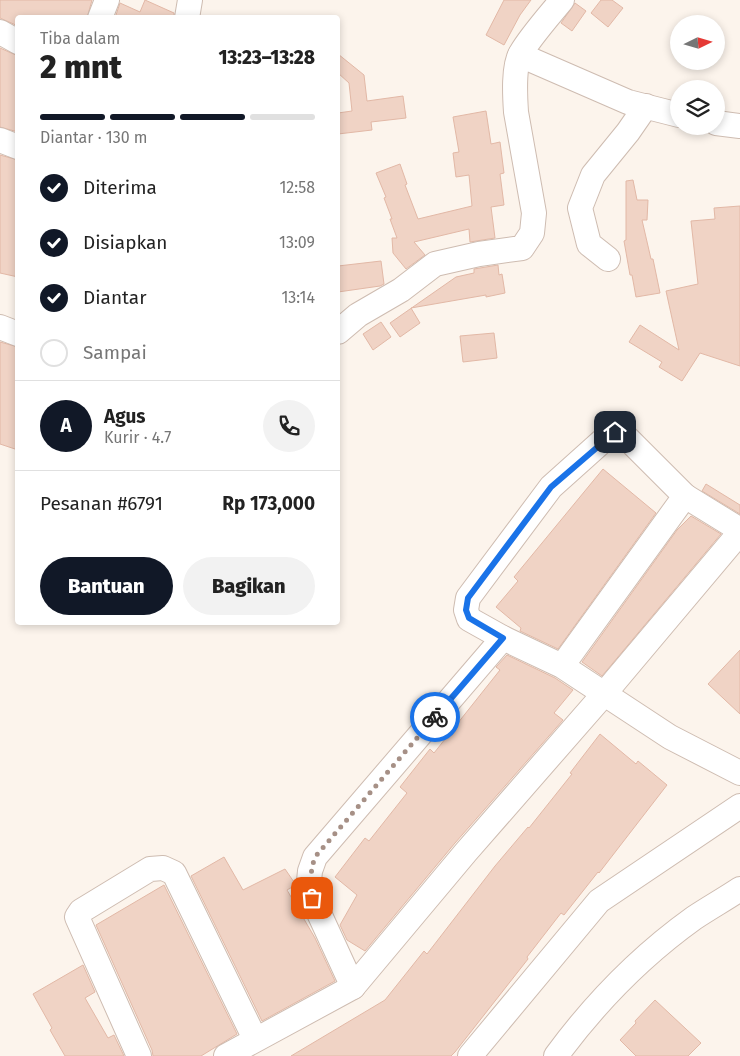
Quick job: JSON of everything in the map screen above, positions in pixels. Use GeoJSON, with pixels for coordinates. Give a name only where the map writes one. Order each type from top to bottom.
{"type":"FeatureCollection","features":[{"type":"Feature","properties":{"kind":"street"},"geometry":{"type":"LineString","coordinates":[[101,15],[108,0]]}},
{"type":"Feature","properties":{"kind":"street"},"geometry":{"type":"LineString","coordinates":[[188,15],[190,0]]}},
{"type":"Feature","properties":{"kind":"street"},"geometry":{"type":"LineString","coordinates":[[340,330],[358,315],[401,290],[435,264],[479,254],[522,248],[532,232],[534,213],[516,104],[520,54],[562,0]]}},
{"type":"Feature","properties":{"kind":"street"},"geometry":{"type":"LineString","coordinates":[[0,32],[15,40]]}},
{"type":"Feature","properties":{"kind":"street"},"geometry":{"type":"LineString","coordinates":[[520,54],[628,102],[670,112]]}},
{"type":"Feature","properties":{"kind":"street"},"geometry":{"type":"LineString","coordinates":[[608,260],[589,244],[580,208],[593,175],[628,132],[646,106]]}},
{"type":"Feature","properties":{"kind":"street"},"geometry":{"type":"LineString","coordinates":[[725,124],[740,126]]}},
{"type":"Feature","properties":{"kind":"street"},"geometry":{"type":"LineString","coordinates":[[0,140],[15,146]]}},
{"type":"Feature","properties":{"kind":"street"},"geometry":{"type":"LineString","coordinates":[[226,1056],[353,987],[466,852],[604,694],[737,536],[739,531],[737,528],[686,496],[621,432],[615,432],[551,487],[468,598],[466,610],[469,618],[503,638],[562,666],[604,694],[670,737],[740,773]]}},
{"type":"Feature","properties":{"kind":"street"},"geometry":{"type":"LineString","coordinates":[[562,666],[686,496]]}},
{"type":"Feature","properties":{"kind":"street"},"geometry":{"type":"LineString","coordinates":[[353,987],[312,898],[309,882],[310,871],[315,857],[503,638]]}},
{"type":"Feature","properties":{"kind":"street"},"geometry":{"type":"LineString","coordinates":[[470,1056],[599,901],[740,806]]}},
{"type":"Feature","properties":{"kind":"street"},"geometry":{"type":"LineString","coordinates":[[139,1056],[77,917],[81,910],[150,869],[163,868],[174,873],[255,1039]]}},
{"type":"Feature","properties":{"kind":"street"},"geometry":{"type":"LineString","coordinates":[[556,1056],[579,1024],[620,980],[695,918],[740,890]]}},
{"type":"Feature","properties":{"kind":"building"},"geometry":{"type":"Polygon","coordinates":[[[0,0],[92,0],[88,15],[15,15],[15,25],[0,18],[0,0]]]}},
{"type":"Feature","properties":{"kind":"building"},"geometry":{"type":"Polygon","coordinates":[[[145,0],[174,13],[174,15],[116,15],[120,3],[140,12],[145,0]]]}},
{"type":"Feature","properties":{"kind":"building"},"geometry":{"type":"Polygon","coordinates":[[[504,0],[531,0],[520,15],[504,45],[486,35],[504,0]]]}},
{"type":"Feature","properties":{"kind":"building"},"geometry":{"type":"Polygon","coordinates":[[[601,0],[612,0],[623,8],[608,27],[591,13],[601,0]]]}},
{"type":"Feature","properties":{"kind":"building"},"geometry":{"type":"Polygon","coordinates":[[[575,3],[586,11],[572,31],[561,23],[575,3]]]}},
{"type":"Feature","properties":{"kind":"building"},"geometry":{"type":"Polygon","coordinates":[[[0,48],[15,55],[15,131],[0,127],[0,48]]]}},
{"type":"Feature","properties":{"kind":"building"},"geometry":{"type":"Polygon","coordinates":[[[340,56],[364,75],[367,101],[403,96],[406,118],[371,122],[372,130],[340,134],[340,113],[352,111],[349,83],[340,75],[340,56]]]}},
{"type":"Feature","properties":{"kind":"building"},"geometry":{"type":"Polygon","coordinates":[[[486,111],[491,144],[500,142],[504,173],[500,174],[504,205],[491,207],[495,238],[470,242],[469,229],[414,242],[425,255],[406,269],[393,253],[392,238],[397,238],[384,198],[386,197],[376,173],[400,164],[407,184],[405,185],[418,219],[472,206],[469,175],[456,177],[453,153],[459,152],[453,117],[486,111]]]}},
{"type":"Feature","properties":{"kind":"building"},"geometry":{"type":"Polygon","coordinates":[[[0,155],[15,159],[15,276],[0,273],[0,155]]]}},
{"type":"Feature","properties":{"kind":"building"},"geometry":{"type":"Polygon","coordinates":[[[633,180],[637,200],[648,200],[647,220],[642,220],[660,293],[636,297],[624,241],[626,240],[626,181],[633,180]]]}},
{"type":"Feature","properties":{"kind":"building"},"geometry":{"type":"Polygon","coordinates":[[[740,206],[740,366],[700,353],[682,381],[659,367],[662,362],[629,342],[640,325],[679,350],[666,291],[698,284],[691,221],[715,219],[714,208],[740,206]]]}},
{"type":"Feature","properties":{"kind":"building"},"geometry":{"type":"Polygon","coordinates":[[[381,261],[384,284],[340,292],[340,266],[381,261]]]}},
{"type":"Feature","properties":{"kind":"building"},"geometry":{"type":"Polygon","coordinates":[[[498,265],[499,275],[502,274],[505,293],[412,308],[456,277],[474,273],[474,269],[498,265]]]}},
{"type":"Feature","properties":{"kind":"building"},"geometry":{"type":"Polygon","coordinates":[[[411,308],[420,323],[400,337],[390,323],[411,308]]]}},
{"type":"Feature","properties":{"kind":"building"},"geometry":{"type":"Polygon","coordinates":[[[381,322],[391,337],[373,350],[363,334],[381,322]]]}},
{"type":"Feature","properties":{"kind":"building"},"geometry":{"type":"Polygon","coordinates":[[[494,333],[497,358],[463,362],[460,336],[494,333]]]}},
{"type":"Feature","properties":{"kind":"building"},"geometry":{"type":"Polygon","coordinates":[[[0,342],[15,346],[15,449],[0,444],[0,342]]]}},
{"type":"Feature","properties":{"kind":"building"},"geometry":{"type":"Polygon","coordinates":[[[603,469],[656,513],[558,649],[520,631],[521,628],[496,607],[518,581],[514,577],[603,469]]]}},
{"type":"Feature","properties":{"kind":"building"},"geometry":{"type":"Polygon","coordinates":[[[706,484],[740,505],[740,514],[702,491],[706,484]]]}},
{"type":"Feature","properties":{"kind":"building"},"geometry":{"type":"Polygon","coordinates":[[[691,516],[721,534],[602,676],[582,662],[677,530],[691,516]]]}},
{"type":"Feature","properties":{"kind":"building"},"geometry":{"type":"Polygon","coordinates":[[[740,650],[740,714],[708,684],[740,650]]]}},
{"type":"Feature","properties":{"kind":"building"},"geometry":{"type":"Polygon","coordinates":[[[507,655],[555,678],[573,690],[554,713],[563,720],[455,843],[365,951],[347,940],[340,925],[357,895],[335,877],[365,838],[369,841],[407,793],[400,787],[430,749],[434,753],[500,670],[496,667],[507,655]]]}},
{"type":"Feature","properties":{"kind":"building"},"geometry":{"type":"Polygon","coordinates":[[[600,734],[636,764],[638,761],[667,785],[599,873],[564,915],[561,913],[527,957],[528,959],[455,1052],[451,1056],[291,1056],[385,1000],[424,951],[427,954],[495,866],[529,828],[572,774],[570,773],[600,734]]]}},
{"type":"Feature","properties":{"kind":"building"},"geometry":{"type":"Polygon","coordinates":[[[224,857],[243,890],[285,869],[296,885],[287,890],[315,938],[335,981],[262,1021],[191,876],[224,857]]]}},
{"type":"Feature","properties":{"kind":"building"},"geometry":{"type":"Polygon","coordinates":[[[164,885],[237,1034],[201,1056],[153,1056],[96,925],[164,885]]]}},
{"type":"Feature","properties":{"kind":"building"},"geometry":{"type":"Polygon","coordinates":[[[83,965],[95,992],[85,998],[108,1038],[114,1035],[124,1056],[65,1056],[33,994],[83,965]]]}},
{"type":"Feature","properties":{"kind":"building"},"geometry":{"type":"Polygon","coordinates":[[[655,1000],[701,1043],[688,1056],[636,1056],[620,1040],[655,1000]]]}},
{"type":"Feature","properties":{"kind":"way so far"},"geometry":{"type":"LineString","coordinates":[[312,898],[309,882],[310,871],[315,857],[435,717]]}},
{"type":"Feature","properties":{"kind":"route"},"geometry":{"type":"LineString","coordinates":[[435,717],[503,638],[469,618],[466,610],[468,598],[551,487],[615,432]]}}]}
